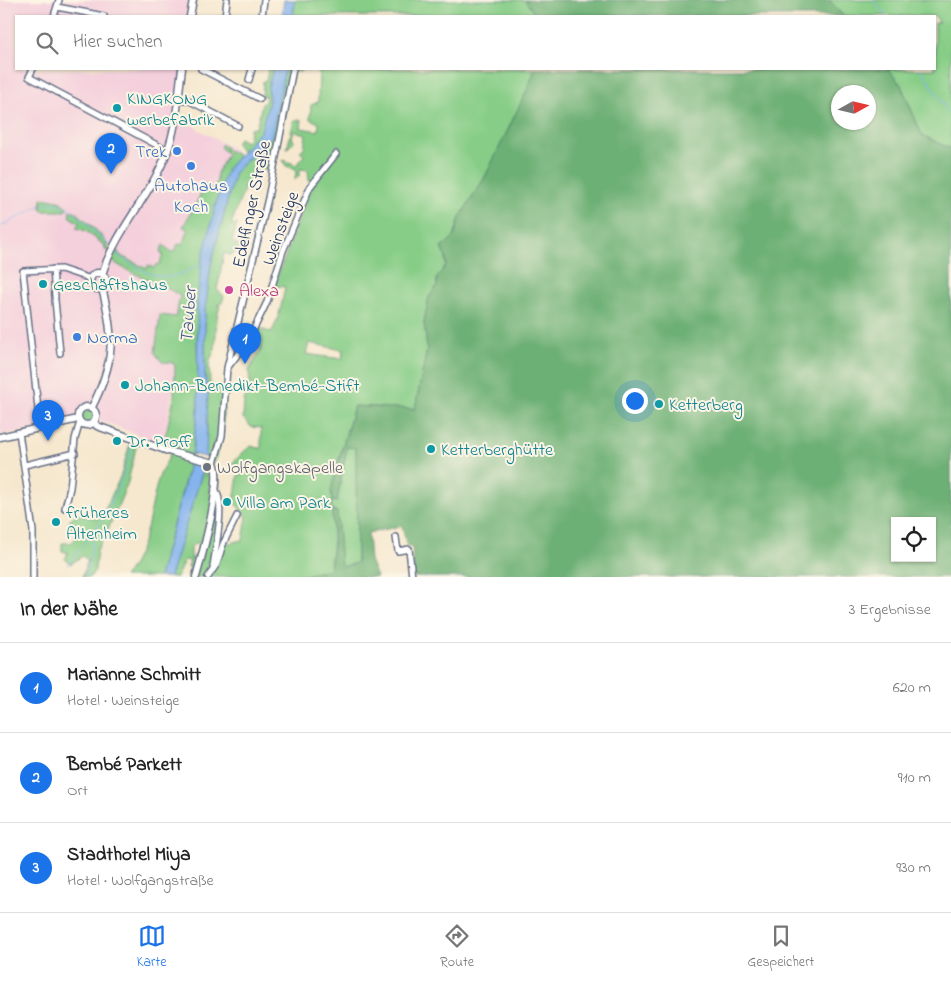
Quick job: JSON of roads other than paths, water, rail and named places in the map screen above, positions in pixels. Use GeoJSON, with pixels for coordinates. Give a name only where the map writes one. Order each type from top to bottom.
{"type":"FeatureCollection","features":[{"type":"Feature","properties":{"kind":"street"},"geometry":{"type":"LineString","coordinates":[[54,15],[59,0]]}},
{"type":"Feature","properties":{"kind":"street"},"geometry":{"type":"LineString","coordinates":[[190,15],[193,0]]}},
{"type":"Feature","properties":{"kind":"street"},"geometry":{"type":"LineString","coordinates":[[225,15],[227,0]]}},
{"type":"Feature","properties":{"kind":"street"},"geometry":{"type":"LineString","coordinates":[[262,15],[264,0]]}},
{"type":"Feature","properties":{"kind":"street"},"geometry":{"type":"LineString","coordinates":[[57,7],[99,15]]}},
{"type":"Feature","properties":{"kind":"street"},"geometry":{"type":"LineString","coordinates":[[32,70],[29,77],[168,151]]}},
{"type":"Feature","properties":{"kind":"street"},"geometry":{"type":"LineString","coordinates":[[102,274],[119,234],[158,173],[168,151],[182,70]]}},
{"type":"Feature","properties":{"kind":"street"},"geometry":{"type":"LineString","coordinates":[[210,70],[260,99]]}},
{"type":"Feature","properties":{"kind":"street"},"geometry":{"type":"LineString","coordinates":[[249,80],[252,70]]}},
{"type":"Feature","properties":{"kind":"street","name":"Edelfinger Straße"},"geometry":{"type":"LineString","coordinates":[[212,462],[222,436],[227,368],[268,198],[293,70]]}},
{"type":"Feature","properties":{"kind":"street"},"geometry":{"type":"LineString","coordinates":[[178,99],[190,101],[238,126]]}},
{"type":"Feature","properties":{"kind":"street","name":"Weinsteige"},"geometry":{"type":"LineString","coordinates":[[227,368],[248,341],[267,302],[283,251],[310,187],[336,154]]}},
{"type":"Feature","properties":{"kind":"street"},"geometry":{"type":"LineString","coordinates":[[40,427],[23,271],[53,269],[91,279]]}},
{"type":"Feature","properties":{"kind":"street"},"geometry":{"type":"LineString","coordinates":[[53,269],[60,353]]}},
{"type":"Feature","properties":{"kind":"street"},"geometry":{"type":"LineString","coordinates":[[91,279],[96,273],[102,274]]}},
{"type":"Feature","properties":{"kind":"street"},"geometry":{"type":"LineString","coordinates":[[91,408],[103,384],[111,350],[111,320],[102,288],[106,281],[102,274]]}},
{"type":"Feature","properties":{"kind":"street"},"geometry":{"type":"LineString","coordinates":[[91,279],[94,287],[102,288]]}},
{"type":"Feature","properties":{"kind":"street"},"geometry":{"type":"LineString","coordinates":[[65,508],[75,453],[75,439],[79,421],[78,413],[82,408],[91,408]]}},
{"type":"Feature","properties":{"kind":"street"},"geometry":{"type":"LineString","coordinates":[[0,437],[40,427],[79,421],[88,425],[94,422],[96,414],[91,408]]}},
{"type":"Feature","properties":{"kind":"street"},"geometry":{"type":"LineString","coordinates":[[94,422],[97,426],[171,452],[212,462],[217,468],[215,489],[196,577]]}},
{"type":"Feature","properties":{"kind":"street"},"geometry":{"type":"LineString","coordinates":[[19,432],[25,465],[34,546],[33,577]]}},
{"type":"Feature","properties":{"kind":"street"},"geometry":{"type":"LineString","coordinates":[[25,465],[75,453]]}},
{"type":"Feature","properties":{"kind":"street"},"geometry":{"type":"LineString","coordinates":[[208,577],[213,567],[218,531],[219,494],[215,489]]}},
{"type":"Feature","properties":{"kind":"street"},"geometry":{"type":"LineString","coordinates":[[213,567],[217,564],[223,544],[237,516]]}},
{"type":"Feature","properties":{"kind":"street"},"geometry":{"type":"LineString","coordinates":[[396,537],[398,551],[409,550],[412,577]]}},
{"type":"Feature","properties":{"kind":"water"},"geometry":{"type":"Polygon","coordinates":[[[284,0],[295,0],[293,15],[282,15],[284,0]]]}},
{"type":"Feature","properties":{"kind":"water"},"geometry":{"type":"Polygon","coordinates":[[[273,70],[285,70],[272,135],[263,149],[246,160],[235,172],[211,264],[205,312],[205,375],[208,393],[206,457],[192,454],[198,410],[197,303],[202,260],[219,191],[228,168],[261,131],[269,101],[268,87],[273,70]]]}},
{"type":"Feature","properties":{"kind":"water"},"geometry":{"type":"Polygon","coordinates":[[[191,460],[205,463],[170,577],[159,577],[191,460]]]}},
{"type":"Feature","properties":{"kind":"waterway"},"geometry":{"type":"LineString","coordinates":[[873,0],[886,15]]}},
{"type":"Feature","properties":{"kind":"waterway"},"geometry":{"type":"LineString","coordinates":[[922,70],[948,112]]}},
{"type":"Feature","properties":{"kind":"waterway"},"geometry":{"type":"LineString","coordinates":[[0,227],[41,205],[55,203],[69,208],[108,244]]}},
{"type":"Feature","properties":{"kind":"waterway"},"geometry":{"type":"LineString","coordinates":[[115,252],[138,268],[163,277],[177,275],[201,264]]}},
{"type":"Feature","properties":{"kind":"waterway"},"geometry":{"type":"LineString","coordinates":[[67,566],[104,518],[125,473],[132,445]]}},
{"type":"Feature","properties":{"kind":"waterway"},"geometry":{"type":"LineString","coordinates":[[86,577],[95,531]]}},
{"type":"Feature","properties":{"kind":"place","name":"KINGKONG werbefabrik"},"geometry":{"type":"Point","coordinates":[117,108]}},
{"type":"Feature","properties":{"kind":"place","name":"Trek"},"geometry":{"type":"Point","coordinates":[177,151]}},
{"type":"Feature","properties":{"kind":"place","name":"Autohaus Koch"},"geometry":{"type":"Point","coordinates":[191,166]}},
{"type":"Feature","properties":{"kind":"place","name":"Bembé Parkett"},"geometry":{"type":"Point","coordinates":[111,174]}},
{"type":"Feature","properties":{"kind":"place","name":"Geschäftshaus"},"geometry":{"type":"Point","coordinates":[43,284]}},
{"type":"Feature","properties":{"kind":"place","name":"Alexa"},"geometry":{"type":"Point","coordinates":[229,290]}},
{"type":"Feature","properties":{"kind":"place","name":"Norma"},"geometry":{"type":"Point","coordinates":[77,337]}},
{"type":"Feature","properties":{"kind":"place","name":"Marianne Schmitt"},"geometry":{"type":"Point","coordinates":[245,364]}},
{"type":"Feature","properties":{"kind":"place","name":"Johann-Benedikt-Bembé-Stift"},"geometry":{"type":"Point","coordinates":[125,385]}},
{"type":"Feature","properties":{"kind":"place","name":"Ketterberg"},"geometry":{"type":"Point","coordinates":[659,404]}},
{"type":"Feature","properties":{"kind":"place","name":"Stadthotel Miya"},"geometry":{"type":"Point","coordinates":[48,441]}},
{"type":"Feature","properties":{"kind":"place","name":"Dr. Proff"},"geometry":{"type":"Point","coordinates":[117,441]}},
{"type":"Feature","properties":{"kind":"place","name":"Ketterberghütte"},"geometry":{"type":"Point","coordinates":[431,449]}},
{"type":"Feature","properties":{"kind":"place","name":"Wolfgangskapelle"},"geometry":{"type":"Point","coordinates":[207,467]}},
{"type":"Feature","properties":{"kind":"place","name":"Villa am Park"},"geometry":{"type":"Point","coordinates":[227,502]}},
{"type":"Feature","properties":{"kind":"place","name":"früheres Altenheim"},"geometry":{"type":"Point","coordinates":[56,522]}},
{"type":"Feature","properties":{"kind":"water label","name":"Tauber"},"geometry":{"type":"Point","coordinates":[187,315]}}]}
